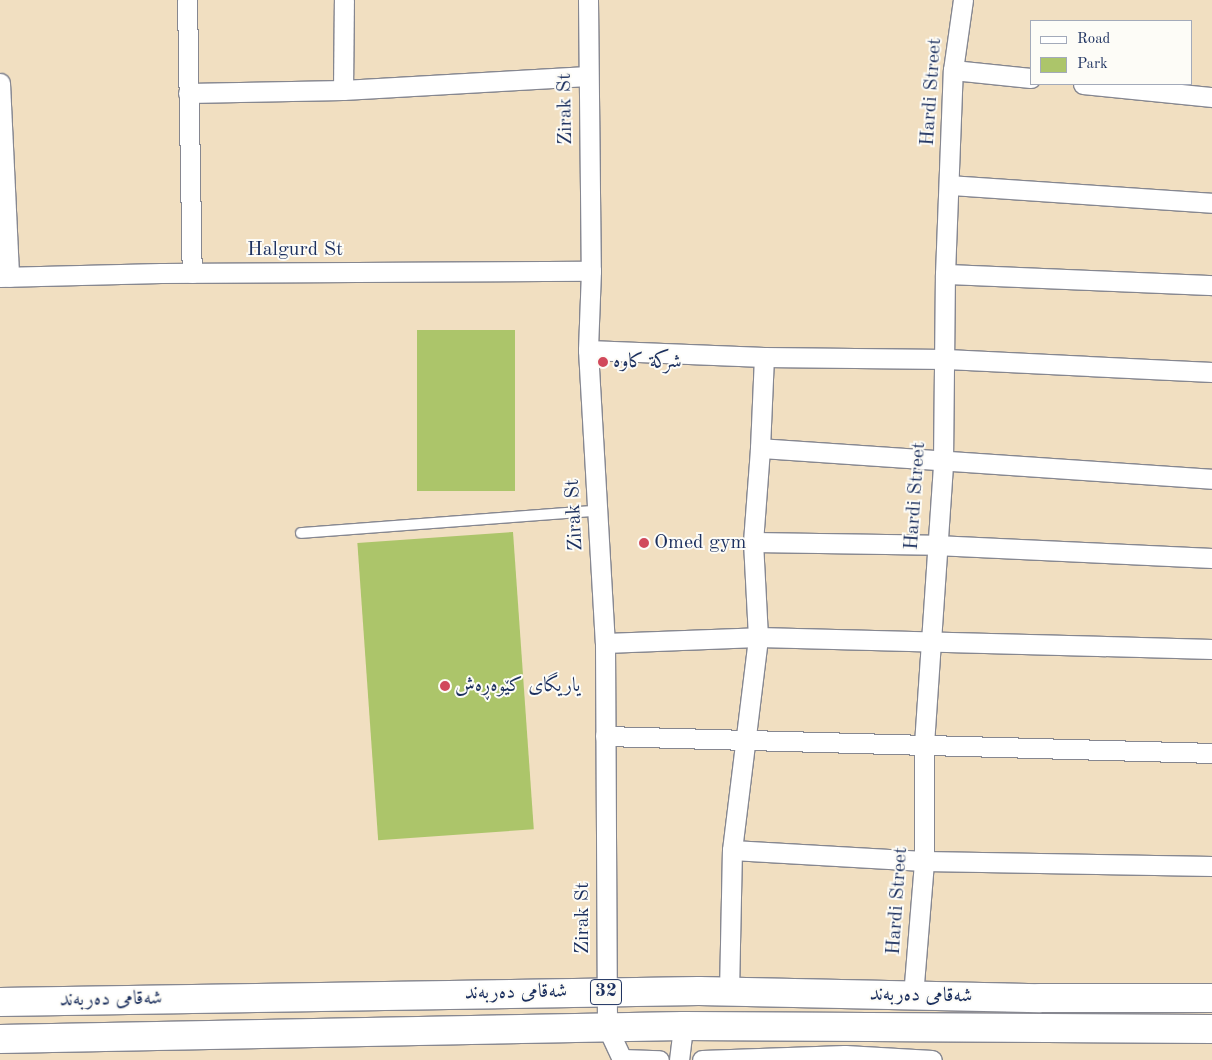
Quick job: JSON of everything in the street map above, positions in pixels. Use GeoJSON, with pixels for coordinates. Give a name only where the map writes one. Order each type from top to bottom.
{"type":"FeatureCollection","features":[{"type":"Feature","properties":{"kind":"highway","name":"شەقامی دەربەند"},"geometry":{"type":"LineString","coordinates":[[0,1002],[606,992],[1212,998]]}},
{"type":"Feature","properties":{"kind":"highway","name":"شەقامی دەربەند"},"geometry":{"type":"LineString","coordinates":[[0,1039],[683,1026],[1212,1029]]}},
{"type":"Feature","properties":{"kind":"street"},"geometry":{"type":"LineString","coordinates":[[187,0],[192,273]]}},
{"type":"Feature","properties":{"kind":"street"},"geometry":{"type":"LineString","coordinates":[[342,90],[344,0]]}},
{"type":"Feature","properties":{"kind":"street","name":"Zirak St"},"geometry":{"type":"LineString","coordinates":[[588,0],[591,271],[588,350],[605,643],[607,1027]]}},
{"type":"Feature","properties":{"kind":"street","name":"Hardi Street"},"geometry":{"type":"LineString","coordinates":[[913,996],[924,861],[924,744],[929,640],[942,462],[946,359],[945,274],[950,185],[953,70],[963,0]]}},
{"type":"Feature","properties":{"kind":"street"},"geometry":{"type":"LineString","coordinates":[[953,70],[1030,78]]}},
{"type":"Feature","properties":{"kind":"street"},"geometry":{"type":"LineString","coordinates":[[188,93],[342,90],[588,76]]}},
{"type":"Feature","properties":{"kind":"street"},"geometry":{"type":"LineString","coordinates":[[0,82],[4,277]]}},
{"type":"Feature","properties":{"kind":"street"},"geometry":{"type":"LineString","coordinates":[[1093,85],[1212,97]]}},
{"type":"Feature","properties":{"kind":"street"},"geometry":{"type":"LineString","coordinates":[[950,185],[1212,203]]}},
{"type":"Feature","properties":{"kind":"street","name":"Halgurd St"},"geometry":{"type":"LineString","coordinates":[[4,277],[192,273],[591,271]]}},
{"type":"Feature","properties":{"kind":"street"},"geometry":{"type":"LineString","coordinates":[[945,274],[1212,285]]}},
{"type":"Feature","properties":{"kind":"street"},"geometry":{"type":"LineString","coordinates":[[588,350],[764,357],[946,359],[1212,372]]}},
{"type":"Feature","properties":{"kind":"street"},"geometry":{"type":"LineString","coordinates":[[729,992],[732,850],[758,638],[753,542],[764,357]]}},
{"type":"Feature","properties":{"kind":"street"},"geometry":{"type":"LineString","coordinates":[[760,448],[942,462],[1212,479]]}},
{"type":"Feature","properties":{"kind":"street"},"geometry":{"type":"LineString","coordinates":[[753,542],[936,545],[1212,558]]}},
{"type":"Feature","properties":{"kind":"street"},"geometry":{"type":"LineString","coordinates":[[605,643],[758,638],[929,640],[1212,649]]}},
{"type":"Feature","properties":{"kind":"street"},"geometry":{"type":"LineString","coordinates":[[605,736],[746,738],[819,743],[924,744],[1212,753]]}},
{"type":"Feature","properties":{"kind":"street"},"geometry":{"type":"LineString","coordinates":[[732,850],[924,861],[1212,866]]}},
{"type":"Feature","properties":{"kind":"street"},"geometry":{"type":"LineString","coordinates":[[679,1060],[683,1026]]}},
{"type":"Feature","properties":{"kind":"street"},"geometry":{"type":"LineString","coordinates":[[607,1027],[622,1059],[658,1060]]}},
{"type":"Feature","properties":{"kind":"street"},"geometry":{"type":"LineString","coordinates":[[702,1060],[845,1055],[932,1060]]}},
{"type":"Feature","properties":{"kind":"lane"},"geometry":{"type":"LineString","coordinates":[[301,534],[598,511]]}},
{"type":"Feature","properties":{"kind":"green space"},"geometry":{"type":"Polygon","coordinates":[[[417,330],[515,330],[515,491],[417,491],[417,330]]]}},
{"type":"Feature","properties":{"kind":"green space","name":"یاریگای کێوەڕەش"},"geometry":{"type":"Polygon","coordinates":[[[513,532],[534,829],[378,840],[357,543],[513,532]]]}},
{"type":"Feature","properties":{"kind":"place","name":"شركة كاوه"},"geometry":{"type":"Point","coordinates":[603,362]}},
{"type":"Feature","properties":{"kind":"place","name":"Omed gym"},"geometry":{"type":"Point","coordinates":[644,543]}},
{"type":"Feature","properties":{"kind":"place","name":"یاریگای کێوەڕەش"},"geometry":{"type":"Point","coordinates":[445,686]}}]}
